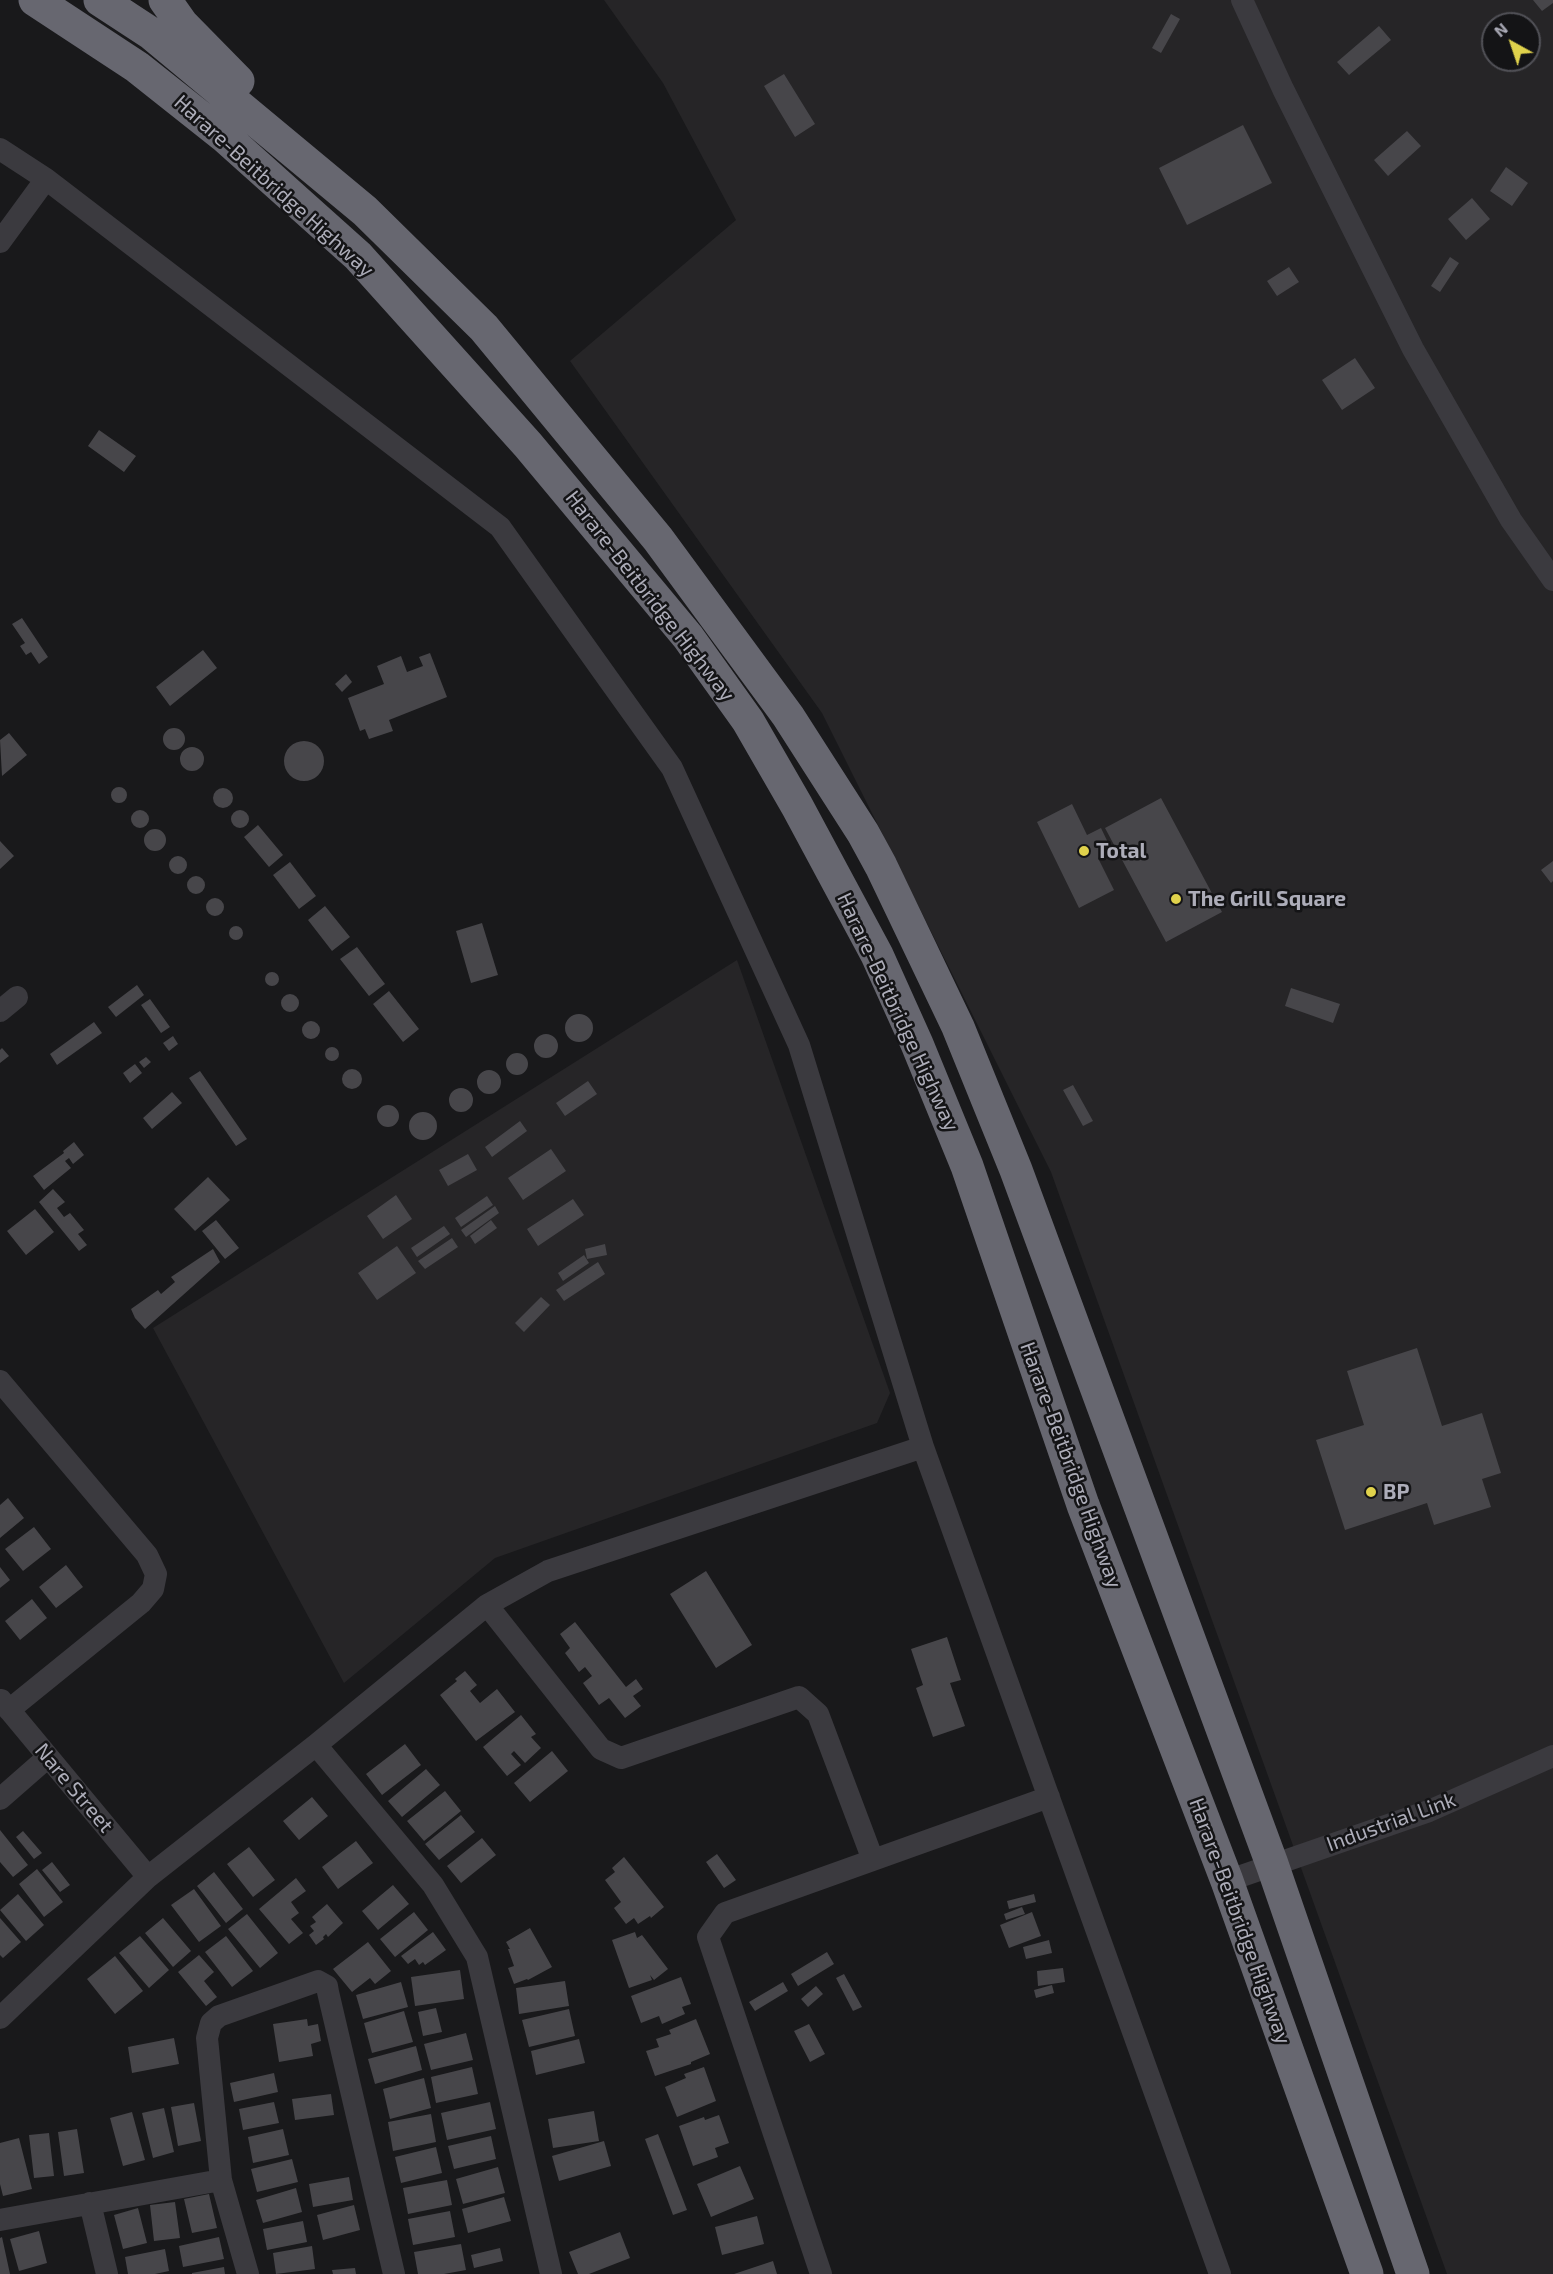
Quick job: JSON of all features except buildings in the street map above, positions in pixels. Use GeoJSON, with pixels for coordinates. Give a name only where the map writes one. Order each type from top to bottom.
{"type":"FeatureCollection","features":[{"type":"Feature","properties":{"kind":"highway","name":"Harare-Beitbridge Highway"},"geometry":{"type":"LineString","coordinates":[[35,0],[137,67],[233,144],[358,256],[528,445],[688,637],[748,721],[797,806],[877,955],[917,1044],[967,1166],[1083,1505],[1227,1881],[1367,2274]]}},
{"type":"Feature","properties":{"kind":"highway","name":"Harare-Beitbridge Highway"},"geometry":{"type":"LineString","coordinates":[[99,0],[152,34],[365,211],[484,328],[658,539],[788,716],[863,833],[958,1027],[1017,1170],[1272,1864],[1413,2274]]}},
{"type":"Feature","properties":{"kind":"highway"},"geometry":{"type":"LineString","coordinates":[[165,0],[182,24],[365,211]]}},
{"type":"Feature","properties":{"kind":"street"},"geometry":{"type":"LineString","coordinates":[[1242,0],[1283,89],[1413,350],[1511,520],[1553,580]]}},
{"type":"Feature","properties":{"kind":"street"},"geometry":{"type":"LineString","coordinates":[[0,149],[46,179],[500,527],[672,768],[799,1045],[923,1447],[1220,2274]]}},
{"type":"Feature","properties":{"kind":"street"},"geometry":{"type":"LineString","coordinates":[[0,242],[46,179]]}},
{"type":"Feature","properties":{"kind":"street"},"geometry":{"type":"LineString","coordinates":[[0,1381],[147,1555],[156,1574],[153,1588],[141,1603],[5,1705]]}},
{"type":"Feature","properties":{"kind":"street"},"geometry":{"type":"LineString","coordinates":[[0,2018],[148,1876],[316,1745],[487,1605],[548,1571],[923,1447]]}},
{"type":"Feature","properties":{"kind":"street"},"geometry":{"type":"LineString","coordinates":[[487,1605],[601,1749],[621,1758],[799,1697],[818,1714],[873,1860]]}},
{"type":"Feature","properties":{"kind":"street","name":"Nare Street"},"geometry":{"type":"LineString","coordinates":[[5,1705],[148,1876]]}},
{"type":"Feature","properties":{"kind":"street"},"geometry":{"type":"LineString","coordinates":[[316,1745],[432,1885],[477,1957],[551,2274]]}},
{"type":"Feature","properties":{"kind":"street","name":"Industrial Link"},"geometry":{"type":"LineString","coordinates":[[1227,1881],[1429,1811],[1553,1756]]}},
{"type":"Feature","properties":{"kind":"street"},"geometry":{"type":"LineString","coordinates":[[0,1799],[48,1757]]}},
{"type":"Feature","properties":{"kind":"street"},"geometry":{"type":"LineString","coordinates":[[821,2274],[708,1937],[725,1913],[1049,1797]]}},
{"type":"Feature","properties":{"kind":"street"},"geometry":{"type":"LineString","coordinates":[[248,2274],[221,2180],[207,2038],[211,2023],[219,2016],[314,1982],[323,1982],[328,1992],[394,2274]]}},
{"type":"Feature","properties":{"kind":"street"},"geometry":{"type":"LineString","coordinates":[[0,2220],[221,2180]]}},
{"type":"Feature","properties":{"kind":"street"},"geometry":{"type":"LineString","coordinates":[[90,2203],[107,2274]]}},
{"type":"Feature","properties":{"kind":"shaded area"},"geometry":{"type":"Polygon","coordinates":[[[604,0],[1553,0],[1553,2274],[1447,2274],[1051,1172],[822,713],[570,361],[736,220],[663,83],[604,0]]]}},
{"type":"Feature","properties":{"kind":"shaded area"},"geometry":{"type":"Polygon","coordinates":[[[737,960],[890,1393],[877,1423],[495,1558],[344,1683],[153,1328],[737,960]]]}},
{"type":"Feature","properties":{"kind":"place","name":"Total"},"geometry":{"type":"Point","coordinates":[1084,851]}},
{"type":"Feature","properties":{"kind":"place","name":"The Grill Square"},"geometry":{"type":"Point","coordinates":[1176,899]}},
{"type":"Feature","properties":{"kind":"place","name":"BP"},"geometry":{"type":"Point","coordinates":[1371,1492]}}]}
